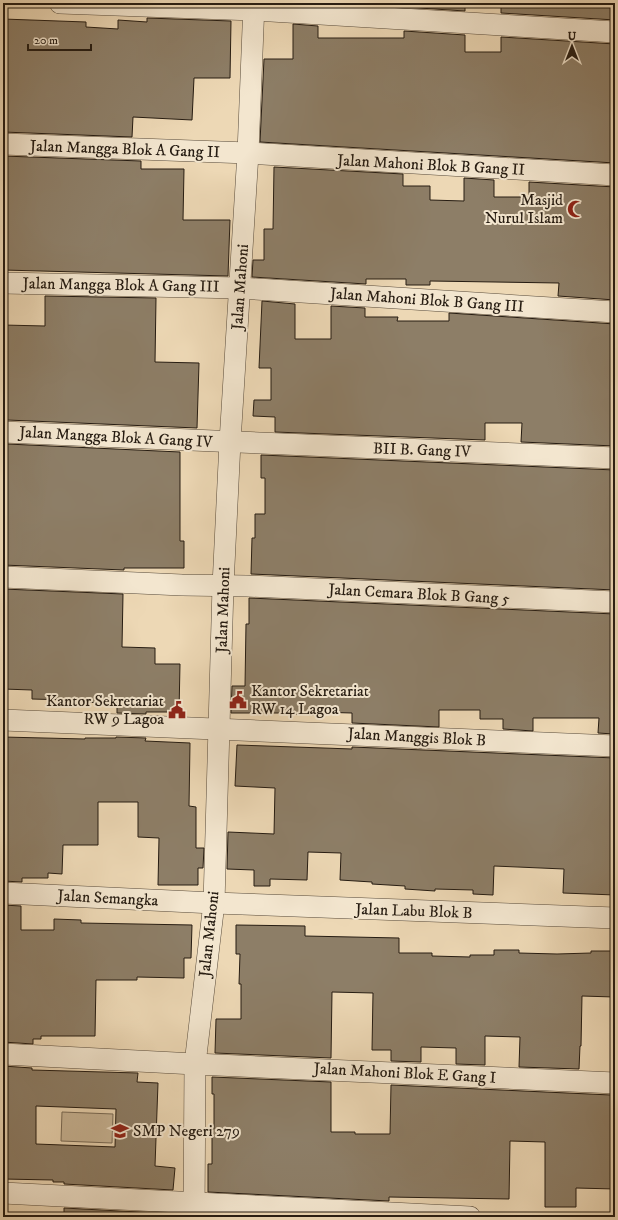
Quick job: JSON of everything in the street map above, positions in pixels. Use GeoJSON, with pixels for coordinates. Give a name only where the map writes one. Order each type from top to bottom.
{"type":"FeatureCollection","features":[{"type":"Feature","properties":{"kind":"street"},"geometry":{"type":"LineString","coordinates":[[60,3],[254,6],[615,32]]}},
{"type":"Feature","properties":{"kind":"street","name":"Jalan Mahoni"},"geometry":{"type":"LineString","coordinates":[[194,1210],[195,1064],[214,903],[223,586],[230,442],[248,153],[254,6]]}},
{"type":"Feature","properties":{"kind":"street","name":"Jalan Mangga Blok A Gang II"},"geometry":{"type":"LineString","coordinates":[[3,144],[248,153]]}},
{"type":"Feature","properties":{"kind":"street","name":"Jalan Mahoni Blok B Gang II"},"geometry":{"type":"LineString","coordinates":[[248,153],[272,156],[615,175]]}},
{"type":"Feature","properties":{"kind":"street","name":"Jalan Mangga Blok A Gang III"},"geometry":{"type":"LineString","coordinates":[[3,282],[240,288]]}},
{"type":"Feature","properties":{"kind":"street","name":"Jalan Mahoni Blok B Gang III"},"geometry":{"type":"LineString","coordinates":[[240,288],[615,312]]}},
{"type":"Feature","properties":{"kind":"street","name":"Jalan Mangga Blok A Gang IV"},"geometry":{"type":"LineString","coordinates":[[3,432],[230,442]]}},
{"type":"Feature","properties":{"kind":"street","name":"BII B. Gang IV"},"geometry":{"type":"LineString","coordinates":[[230,442],[615,458]]}},
{"type":"Feature","properties":{"kind":"street","name":"Jalan Cemara Blok B Gang 5"},"geometry":{"type":"LineString","coordinates":[[3,577],[615,602]]}},
{"type":"Feature","properties":{"kind":"street","name":"Jalan Manggis Blok B"},"geometry":{"type":"LineString","coordinates":[[3,720],[615,746]]}},
{"type":"Feature","properties":{"kind":"street","name":"Jalan Semangka"},"geometry":{"type":"LineString","coordinates":[[3,893],[214,903]]}},
{"type":"Feature","properties":{"kind":"street","name":"Jalan Labu Blok B"},"geometry":{"type":"LineString","coordinates":[[214,903],[615,918]]}},
{"type":"Feature","properties":{"kind":"street","name":"Jalan Mahoni Blok E Gang I"},"geometry":{"type":"LineString","coordinates":[[3,1054],[615,1083]]}},
{"type":"Feature","properties":{"kind":"street"},"geometry":{"type":"LineString","coordinates":[[3,1193],[194,1210],[470,1217]]}},
{"type":"Feature","properties":{"kind":"shaded area"},"geometry":{"type":"Polygon","coordinates":[[[62,1112],[113,1114],[112,1143],[61,1141],[62,1112]]]}},
{"type":"Feature","properties":{"kind":"building"},"geometry":{"type":"Polygon","coordinates":[[[404,3],[465,3],[465,11],[404,7],[404,3]]]}},
{"type":"Feature","properties":{"kind":"building"},"geometry":{"type":"Polygon","coordinates":[[[501,3],[615,3],[615,20],[501,13],[501,3]]]}},
{"type":"Feature","properties":{"kind":"building"},"geometry":{"type":"Polygon","coordinates":[[[147,18],[231,21],[230,78],[194,78],[192,120],[133,117],[132,137],[3,132],[3,19],[86,22],[86,27],[118,29],[118,20],[147,22],[147,18]]]}},
{"type":"Feature","properties":{"kind":"building"},"geometry":{"type":"Polygon","coordinates":[[[293,24],[318,26],[318,38],[404,38],[404,31],[465,35],[465,52],[501,52],[501,37],[615,44],[615,163],[260,142],[264,59],[293,59],[293,24]]]}},
{"type":"Feature","properties":{"kind":"building"},"geometry":{"type":"Polygon","coordinates":[[[3,156],[141,161],[141,169],[184,169],[183,220],[230,220],[228,276],[3,270],[3,156]]]}},
{"type":"Feature","properties":{"kind":"building"},"geometry":{"type":"Polygon","coordinates":[[[274,167],[403,174],[403,186],[430,186],[430,200],[464,201],[464,178],[494,180],[494,197],[529,197],[529,182],[615,187],[615,300],[558,296],[559,283],[430,281],[430,285],[406,285],[406,279],[366,279],[366,284],[252,277],[253,260],[264,260],[264,229],[273,229],[274,167]]]}},
{"type":"Feature","properties":{"kind":"building"},"geometry":{"type":"Polygon","coordinates":[[[45,296],[156,298],[155,362],[199,363],[197,428],[7,420],[7,416],[3,416],[3,325],[45,326],[45,296]]]}},
{"type":"Feature","properties":{"kind":"building"},"geometry":{"type":"Polygon","coordinates":[[[262,301],[295,304],[295,339],[331,339],[331,306],[365,308],[365,317],[398,317],[397,321],[449,321],[449,313],[615,324],[615,446],[521,442],[522,423],[485,423],[485,440],[275,432],[275,417],[253,416],[254,400],[271,400],[271,368],[259,368],[262,301]]]}},
{"type":"Feature","properties":{"kind":"building"},"geometry":{"type":"Polygon","coordinates":[[[7,444],[180,452],[180,541],[184,541],[184,568],[124,568],[124,570],[3,565],[3,448],[7,448],[7,444]]]}},
{"type":"Feature","properties":{"kind":"building"},"geometry":{"type":"Polygon","coordinates":[[[261,455],[615,470],[615,590],[251,574],[252,538],[255,538],[255,514],[265,514],[265,478],[261,478],[261,455]]]}},
{"type":"Feature","properties":{"kind":"building"},"geometry":{"type":"Polygon","coordinates":[[[3,589],[123,594],[122,647],[155,648],[155,664],[180,664],[179,712],[146,712],[146,714],[117,713],[117,703],[68,702],[68,700],[32,699],[32,690],[3,689],[3,589]]]}},
{"type":"Feature","properties":{"kind":"building"},"geometry":{"type":"Polygon","coordinates":[[[249,598],[615,614],[614,734],[598,733],[599,718],[533,718],[533,731],[503,729],[503,719],[480,719],[480,710],[439,710],[439,727],[352,723],[352,713],[316,712],[316,715],[291,713],[231,713],[232,686],[245,686],[246,624],[249,624],[249,598]]]}},
{"type":"Feature","properties":{"kind":"building"},"geometry":{"type":"Polygon","coordinates":[[[3,737],[85,739],[116,737],[146,738],[145,741],[190,743],[189,806],[196,807],[196,848],[204,848],[203,868],[198,868],[198,885],[158,885],[159,838],[138,837],[138,802],[98,802],[98,845],[63,845],[62,874],[48,873],[48,878],[22,878],[22,882],[3,881],[3,737]]]}},
{"type":"Feature","properties":{"kind":"building"},"geometry":{"type":"Polygon","coordinates":[[[237,745],[352,749],[352,747],[615,758],[615,895],[563,893],[564,869],[494,866],[493,895],[473,894],[473,890],[435,889],[435,891],[405,889],[405,886],[340,880],[341,853],[308,852],[307,880],[270,879],[270,886],[254,886],[254,870],[227,869],[228,832],[274,834],[275,788],[235,786],[237,745]]]}},
{"type":"Feature","properties":{"kind":"building"},"geometry":{"type":"Polygon","coordinates":[[[3,905],[21,906],[21,930],[54,930],[54,919],[81,920],[81,923],[192,925],[191,958],[184,958],[184,978],[137,977],[137,980],[96,980],[95,1036],[41,1036],[41,1039],[33,1039],[33,1044],[3,1042],[3,905]]]}},
{"type":"Feature","properties":{"kind":"building"},"geometry":{"type":"Polygon","coordinates":[[[236,925],[305,926],[305,936],[399,938],[399,953],[432,953],[432,956],[470,957],[470,955],[494,955],[494,950],[519,950],[519,953],[557,954],[591,953],[591,951],[615,951],[614,997],[582,996],[579,1069],[519,1067],[520,1037],[485,1036],[485,1065],[456,1064],[456,1048],[421,1047],[421,1062],[391,1061],[391,1050],[372,1050],[373,993],[332,992],[331,1058],[215,1053],[216,1019],[241,1019],[241,984],[239,984],[240,954],[236,954],[236,925]]]}},
{"type":"Feature","properties":{"kind":"building"},"geometry":{"type":"Polygon","coordinates":[[[3,1066],[32,1068],[32,1070],[138,1073],[137,1082],[158,1083],[155,1166],[175,1168],[173,1190],[64,1184],[64,1182],[53,1182],[53,1180],[3,1179],[3,1066]],[[36,1106],[36,1144],[115,1147],[116,1109],[36,1106]]]}},
{"type":"Feature","properties":{"kind":"building"},"geometry":{"type":"Polygon","coordinates":[[[212,1077],[331,1082],[331,1132],[355,1132],[355,1134],[390,1134],[391,1085],[611,1095],[611,1115],[615,1115],[615,1189],[576,1188],[576,1207],[545,1207],[545,1142],[510,1141],[509,1199],[389,1197],[389,1201],[208,1192],[208,1164],[212,1164],[212,1129],[214,1129],[214,1094],[212,1094],[212,1077]]]}},
{"type":"Feature","properties":{"kind":"building"},"geometry":{"type":"Polygon","coordinates":[[[64,1208],[157,1213],[157,1217],[64,1217],[64,1208]]]}},
{"type":"Feature","properties":{"kind":"place","name":"Masjid Nurul Islam"},"geometry":{"type":"Point","coordinates":[576,209]}},
{"type":"Feature","properties":{"kind":"place","name":"Kantor Sekretariat RW 14 Lagoa"},"geometry":{"type":"Point","coordinates":[238,700]}},
{"type":"Feature","properties":{"kind":"place","name":"Kantor Sekretariat RW 9 Lagoa"},"geometry":{"type":"Point","coordinates":[177,710]}},
{"type":"Feature","properties":{"kind":"place","name":"SMP Negeri 279"},"geometry":{"type":"Point","coordinates":[120,1131]}}]}
